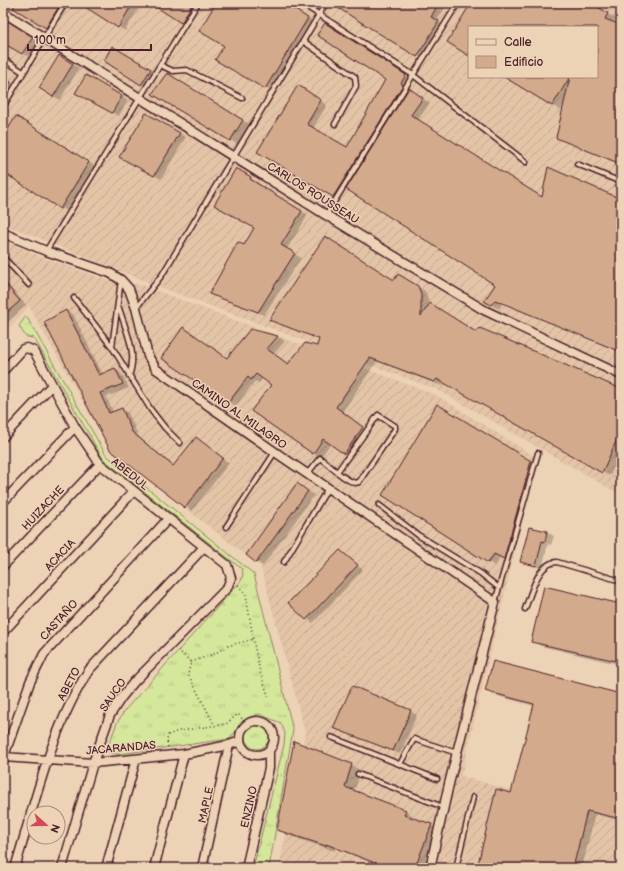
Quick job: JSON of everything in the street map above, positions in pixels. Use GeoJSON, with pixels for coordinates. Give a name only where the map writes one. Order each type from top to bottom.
{"type":"FeatureCollection","features":[{"type":"Feature","properties":{"kind":"street","name":"CARLOS ROUSSEAU"},"geometry":{"type":"LineString","coordinates":[[3,12],[44,36],[326,215],[484,310],[621,375]]}},
{"type":"Feature","properties":{"kind":"street","name":"CAMINO AL MILAGRO"},"geometry":{"type":"LineString","coordinates":[[3,233],[46,251],[110,273],[121,280],[129,290],[136,308],[148,356],[156,369],[495,602]]}},
{"type":"Feature","properties":{"kind":"street","name":"ABEDUL"},"geometry":{"type":"LineString","coordinates":[[3,371],[24,349],[32,349],[75,427],[100,464],[227,566],[231,578]]}},
{"type":"Feature","properties":{"kind":"street"},"geometry":{"type":"LineString","coordinates":[[3,437],[52,385]]}},
{"type":"Feature","properties":{"kind":"street"},"geometry":{"type":"LineString","coordinates":[[3,502],[75,427]]}},
{"type":"Feature","properties":{"kind":"street","name":"HUIZACHE"},"geometry":{"type":"LineString","coordinates":[[3,566],[100,464]]}},
{"type":"Feature","properties":{"kind":"street","name":"ACACIA"},"geometry":{"type":"LineString","coordinates":[[3,632],[133,492]]}},
{"type":"Feature","properties":{"kind":"street","name":"CASTAÑO"},"geometry":{"type":"LineString","coordinates":[[3,758],[30,682],[44,654],[168,518]]}},
{"type":"Feature","properties":{"kind":"street","name":"ABETO"},"geometry":{"type":"LineString","coordinates":[[15,868],[47,761],[75,691],[89,670],[204,547]]}},
{"type":"Feature","properties":{"kind":"street","name":"SAUCO"},"geometry":{"type":"LineString","coordinates":[[62,868],[93,763],[110,715],[121,698],[227,588],[231,578]]}},
{"type":"Feature","properties":{"kind":"street"},"geometry":{"type":"LineString","coordinates":[[430,868],[495,602]]}},
{"type":"Feature","properties":{"kind":"street"},"geometry":{"type":"LineString","coordinates":[[260,720],[267,723],[272,728],[275,738],[269,751],[261,755],[252,754],[244,749],[240,740],[242,730],[247,724],[260,720]]}},
{"type":"Feature","properties":{"kind":"street","name":"JACARANDAS"},"geometry":{"type":"LineString","coordinates":[[3,758],[93,763],[184,754],[229,745],[240,740]]}},
{"type":"Feature","properties":{"kind":"street","name":"MAPLE"},"geometry":{"type":"LineString","coordinates":[[202,868],[229,745]]}},
{"type":"Feature","properties":{"kind":"street","name":"ENZINO"},"geometry":{"type":"LineString","coordinates":[[246,868],[269,768],[269,751]]}},
{"type":"Feature","properties":{"kind":"street"},"geometry":{"type":"LineString","coordinates":[[154,868],[184,754]]}},
{"type":"Feature","properties":{"kind":"street"},"geometry":{"type":"LineString","coordinates":[[106,868],[136,759]]}},
{"type":"Feature","properties":{"kind":"lane"},"geometry":{"type":"LineString","coordinates":[[3,107],[64,3]]}},
{"type":"Feature","properties":{"kind":"lane"},"geometry":{"type":"LineString","coordinates":[[46,251],[198,3]]}},
{"type":"Feature","properties":{"kind":"lane"},"geometry":{"type":"LineString","coordinates":[[301,3],[413,75],[526,162]]}},
{"type":"Feature","properties":{"kind":"lane"},"geometry":{"type":"LineString","coordinates":[[136,308],[162,275],[326,3]]}},
{"type":"Feature","properties":{"kind":"lane"},"geometry":{"type":"LineString","coordinates":[[326,215],[458,3]]}},
{"type":"Feature","properties":{"kind":"lane"},"geometry":{"type":"LineString","coordinates":[[303,42],[355,77],[356,86],[335,124]]}},
{"type":"Feature","properties":{"kind":"lane"},"geometry":{"type":"LineString","coordinates":[[3,59],[23,72]]}},
{"type":"Feature","properties":{"kind":"lane"},"geometry":{"type":"LineString","coordinates":[[160,65],[173,71],[187,70],[242,98]]}},
{"type":"Feature","properties":{"kind":"lane"},"geometry":{"type":"LineString","coordinates":[[577,164],[621,182]]}},
{"type":"Feature","properties":{"kind":"lane"},"geometry":{"type":"LineString","coordinates":[[3,257],[29,285]]}},
{"type":"Feature","properties":{"kind":"lane"},"geometry":{"type":"LineString","coordinates":[[112,347],[121,280]]}},
{"type":"Feature","properties":{"kind":"lane"},"geometry":{"type":"LineString","coordinates":[[74,298],[112,347],[150,410],[180,443]]}},
{"type":"Feature","properties":{"kind":"lane"},"geometry":{"type":"LineString","coordinates":[[118,306],[133,354],[133,367],[129,376]]}},
{"type":"Feature","properties":{"kind":"lane"},"geometry":{"type":"LineString","coordinates":[[307,474],[320,458],[337,472],[352,482],[359,482],[395,429],[395,426],[378,415],[337,472]]}},
{"type":"Feature","properties":{"kind":"lane"},"geometry":{"type":"LineString","coordinates":[[226,527],[275,452]]}},
{"type":"Feature","properties":{"kind":"lane"},"geometry":{"type":"LineString","coordinates":[[495,602],[538,453]]}},
{"type":"Feature","properties":{"kind":"lane"},"geometry":{"type":"LineString","coordinates":[[284,562],[328,488]]}},
{"type":"Feature","properties":{"kind":"lane"},"geometry":{"type":"LineString","coordinates":[[379,505],[418,535],[480,573],[499,588]]}},
{"type":"Feature","properties":{"kind":"lane"},"geometry":{"type":"LineString","coordinates":[[524,609],[542,570],[552,562],[557,562],[621,581]]}},
{"type":"Feature","properties":{"kind":"lane"},"geometry":{"type":"LineString","coordinates":[[332,737],[437,779]]}},
{"type":"Feature","properties":{"kind":"lane"},"geometry":{"type":"LineString","coordinates":[[400,764],[412,741],[415,739],[457,753]]}},
{"type":"Feature","properties":{"kind":"lane"},"geometry":{"type":"LineString","coordinates":[[358,774],[444,807]]}},
{"type":"Feature","properties":{"kind":"lane"},"geometry":{"type":"LineString","coordinates":[[456,868],[473,797]]}},
{"type":"Feature","properties":{"kind":"path"},"geometry":{"type":"LineString","coordinates":[[231,578],[246,595],[260,672],[269,698]]}},
{"type":"Feature","properties":{"kind":"path"},"geometry":{"type":"LineString","coordinates":[[191,662],[214,654],[227,646],[254,639]]}},
{"type":"Feature","properties":{"kind":"path"},"geometry":{"type":"LineString","coordinates":[[172,644],[191,662]]}},
{"type":"Feature","properties":{"kind":"path"},"geometry":{"type":"LineString","coordinates":[[191,662],[188,674],[214,725]]}},
{"type":"Feature","properties":{"kind":"path"},"geometry":{"type":"LineString","coordinates":[[170,755],[167,740],[168,735],[178,731],[226,724],[238,714],[247,724]]}},
{"type":"Feature","properties":{"kind":"shaded area"},"geometry":{"type":"Polygon","coordinates":[[[3,3],[621,3],[621,495],[438,390],[175,293],[3,224],[3,3]]]}},
{"type":"Feature","properties":{"kind":"shaded area"},"geometry":{"type":"Polygon","coordinates":[[[3,239],[41,257],[116,283],[137,284],[160,292],[436,395],[537,458],[461,776],[621,821],[621,868],[279,868],[305,732],[261,567],[110,450],[29,306],[3,335],[3,239]]]}},
{"type":"Feature","properties":{"kind":"green space"},"geometry":{"type":"Polygon","coordinates":[[[26,316],[106,455],[254,574],[293,730],[269,868],[253,868],[284,745],[285,733],[281,723],[259,714],[247,718],[229,739],[119,754],[110,753],[107,749],[117,723],[125,710],[241,581],[243,575],[242,569],[103,459],[34,338],[26,337],[19,326],[26,316]]]}},
{"type":"Feature","properties":{"kind":"green space"},"geometry":{"type":"Polygon","coordinates":[[[257,725],[266,728],[269,737],[266,746],[257,749],[248,746],[245,737],[248,728],[257,725]]]}},
{"type":"Feature","properties":{"kind":"building"},"geometry":{"type":"Polygon","coordinates":[[[16,3],[61,3],[46,28],[13,8],[16,3]]]}},
{"type":"Feature","properties":{"kind":"building"},"geometry":{"type":"Polygon","coordinates":[[[79,3],[133,3],[118,28],[79,3]]]}},
{"type":"Feature","properties":{"kind":"building"},"geometry":{"type":"Polygon","coordinates":[[[150,3],[193,3],[181,23],[150,3]]]}},
{"type":"Feature","properties":{"kind":"building"},"geometry":{"type":"Polygon","coordinates":[[[216,3],[284,3],[308,18],[265,89],[215,60],[224,46],[199,31],[216,3]]]}},
{"type":"Feature","properties":{"kind":"building"},"geometry":{"type":"Polygon","coordinates":[[[330,3],[439,3],[431,17],[439,21],[417,57],[330,3]]]}},
{"type":"Feature","properties":{"kind":"building"},"geometry":{"type":"Polygon","coordinates":[[[471,3],[591,3],[608,13],[605,19],[621,25],[621,164],[556,138],[570,78],[598,78],[598,26],[468,26],[468,55],[447,42],[471,3]]]}},
{"type":"Feature","properties":{"kind":"building"},"geometry":{"type":"Polygon","coordinates":[[[3,18],[33,37],[22,54],[3,43],[3,18]]]}},
{"type":"Feature","properties":{"kind":"building"},"geometry":{"type":"Polygon","coordinates":[[[325,23],[406,75],[401,83],[403,85],[333,197],[257,152],[298,85],[321,100],[307,124],[347,147],[385,80],[317,35],[325,23]]]}},
{"type":"Feature","properties":{"kind":"building"},"geometry":{"type":"Polygon","coordinates":[[[112,46],[151,69],[141,85],[104,61],[112,46]]]}},
{"type":"Feature","properties":{"kind":"building"},"geometry":{"type":"Polygon","coordinates":[[[59,55],[73,64],[53,97],[39,88],[59,55]]]}},
{"type":"Feature","properties":{"kind":"building"},"geometry":{"type":"Polygon","coordinates":[[[167,73],[243,120],[230,141],[152,94],[167,73]]]}},
{"type":"Feature","properties":{"kind":"building"},"geometry":{"type":"Polygon","coordinates":[[[86,75],[122,96],[112,113],[75,93],[86,75]]]}},
{"type":"Feature","properties":{"kind":"building"},"geometry":{"type":"Polygon","coordinates":[[[3,77],[11,82],[3,96],[3,77]]]}},
{"type":"Feature","properties":{"kind":"building"},"geometry":{"type":"Polygon","coordinates":[[[506,78],[569,78],[552,106],[506,78]]]}},
{"type":"Feature","properties":{"kind":"building"},"geometry":{"type":"Polygon","coordinates":[[[409,88],[423,98],[411,115],[542,197],[548,167],[621,199],[621,352],[495,300],[491,305],[484,301],[495,285],[346,189],[409,88]]]}},
{"type":"Feature","properties":{"kind":"building"},"geometry":{"type":"Polygon","coordinates":[[[146,113],[180,133],[154,176],[119,157],[146,113]]]}},
{"type":"Feature","properties":{"kind":"building"},"geometry":{"type":"Polygon","coordinates":[[[16,116],[89,162],[60,209],[3,172],[3,137],[16,116]]]}},
{"type":"Feature","properties":{"kind":"building"},"geometry":{"type":"Polygon","coordinates":[[[236,168],[251,177],[250,179],[302,211],[281,245],[295,253],[258,312],[209,294],[238,242],[244,245],[254,228],[214,205],[236,168]]]}},
{"type":"Feature","properties":{"kind":"building"},"geometry":{"type":"Polygon","coordinates":[[[325,236],[394,280],[398,274],[418,286],[421,294],[421,316],[430,303],[476,332],[480,328],[621,389],[621,430],[602,473],[437,379],[434,382],[370,358],[336,407],[363,427],[344,454],[323,439],[313,454],[251,411],[271,385],[256,374],[251,380],[248,377],[228,403],[161,358],[183,327],[227,358],[250,329],[278,336],[267,349],[288,364],[305,343],[317,346],[319,339],[269,320],[325,236]]]}},
{"type":"Feature","properties":{"kind":"building"},"geometry":{"type":"Polygon","coordinates":[[[3,281],[20,301],[3,316],[3,281]]]}},
{"type":"Feature","properties":{"kind":"building"},"geometry":{"type":"Polygon","coordinates":[[[66,310],[99,375],[115,368],[123,384],[100,393],[109,413],[122,408],[132,432],[173,466],[196,437],[223,458],[185,508],[110,450],[44,322],[66,310]]]}},
{"type":"Feature","properties":{"kind":"building"},"geometry":{"type":"Polygon","coordinates":[[[437,404],[531,461],[504,559],[494,554],[488,563],[382,495],[437,404]]]}},
{"type":"Feature","properties":{"kind":"building"},"geometry":{"type":"Polygon","coordinates":[[[297,483],[308,491],[256,563],[246,555],[297,483]]]}},
{"type":"Feature","properties":{"kind":"building"},"geometry":{"type":"Polygon","coordinates":[[[529,527],[547,531],[545,542],[542,541],[536,566],[520,562],[529,527]]]}},
{"type":"Feature","properties":{"kind":"building"},"geometry":{"type":"Polygon","coordinates":[[[340,550],[358,565],[306,620],[288,603],[340,550]]]}},
{"type":"Feature","properties":{"kind":"building"},"geometry":{"type":"Polygon","coordinates":[[[544,586],[621,604],[621,662],[531,642],[544,586]]]}},
{"type":"Feature","properties":{"kind":"building"},"geometry":{"type":"Polygon","coordinates":[[[493,661],[621,694],[621,819],[587,811],[573,868],[477,868],[496,789],[511,793],[534,704],[485,691],[493,661]]]}},
{"type":"Feature","properties":{"kind":"building"},"geometry":{"type":"Polygon","coordinates":[[[352,686],[411,710],[393,751],[333,728],[352,686]]]}},
{"type":"Feature","properties":{"kind":"building"},"geometry":{"type":"Polygon","coordinates":[[[294,741],[352,764],[345,787],[406,810],[404,815],[432,824],[415,868],[388,868],[326,844],[326,846],[277,830],[294,741]]]}}]}
